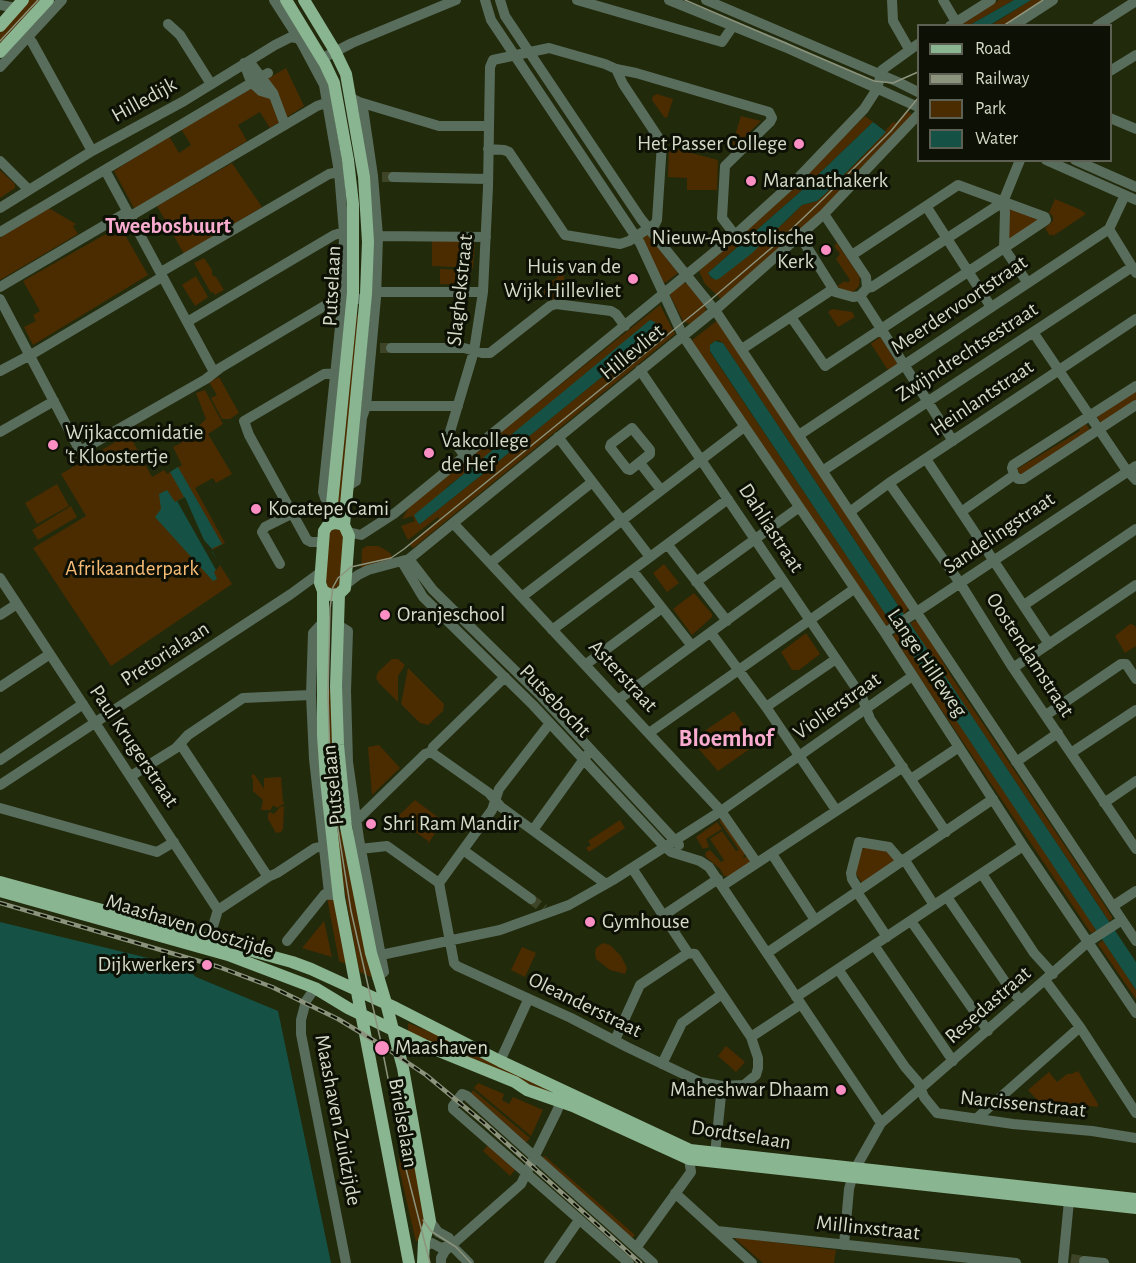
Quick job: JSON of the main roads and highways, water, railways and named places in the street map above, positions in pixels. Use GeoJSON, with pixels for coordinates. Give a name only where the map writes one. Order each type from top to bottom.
{"type":"FeatureCollection","features":[{"type":"Feature","properties":{"kind":"main road"},"geometry":{"type":"LineString","coordinates":[[0,52],[30,30],[48,0]]}},
{"type":"Feature","properties":{"kind":"main road","name":"Putselaan"},"geometry":{"type":"LineString","coordinates":[[286,0],[305,40],[329,72],[333,101],[348,160],[352,204],[347,304],[330,524],[319,542],[323,622],[324,746],[334,896],[357,990]]}},
{"type":"Feature","properties":{"kind":"main road","name":"Putselaan"},"geometry":{"type":"LineString","coordinates":[[304,0],[335,51],[355,100],[366,198],[371,296],[365,314],[348,486],[336,686],[342,799],[377,988],[386,1003]]}},
{"type":"Feature","properties":{"kind":"main road"},"geometry":{"type":"LineString","coordinates":[[0,26],[9,5]]}},
{"type":"Feature","properties":{"kind":"main road"},"geometry":{"type":"LineString","coordinates":[[330,524],[339,523],[346,528]]}},
{"type":"Feature","properties":{"kind":"main road"},"geometry":{"type":"LineString","coordinates":[[322,589],[331,596],[342,589]]}},
{"type":"Feature","properties":{"kind":"main road","name":"Maashaven Oostzijde"},"geometry":{"type":"LineString","coordinates":[[0,882],[292,962],[357,990]]}},
{"type":"Feature","properties":{"kind":"main road","name":"Maashaven Oostzijde"},"geometry":{"type":"LineString","coordinates":[[0,891],[228,955],[342,1003],[363,1015]]}},
{"type":"Feature","properties":{"kind":"main road"},"geometry":{"type":"LineString","coordinates":[[343,984],[352,981],[355,976]]}},
{"type":"Feature","properties":{"kind":"main road"},"geometry":{"type":"LineString","coordinates":[[357,990],[377,988]]}},
{"type":"Feature","properties":{"kind":"main road"},"geometry":{"type":"LineString","coordinates":[[363,1015],[377,988]]}},
{"type":"Feature","properties":{"kind":"main road","name":"Brielselaan"},"geometry":{"type":"LineString","coordinates":[[357,990],[409,1263]]}},
{"type":"Feature","properties":{"kind":"main road"},"geometry":{"type":"LineString","coordinates":[[363,1015],[386,1003],[393,1029]]}},
{"type":"Feature","properties":{"kind":"main road","name":"Dordtselaan"},"geometry":{"type":"LineString","coordinates":[[386,1003],[500,1061],[559,1096],[689,1159],[852,1179],[1136,1208]]}},
{"type":"Feature","properties":{"kind":"main road","name":"Dordtselaan"},"geometry":{"type":"LineString","coordinates":[[363,1015],[424,1045],[515,1082],[527,1090],[559,1096],[697,1152],[852,1179],[1136,1199]]}},
{"type":"Feature","properties":{"kind":"main road","name":"Brielselaan"},"geometry":{"type":"LineString","coordinates":[[393,1029],[403,1068],[430,1221],[423,1247],[423,1263]]}},
{"type":"Feature","properties":{"kind":"main road"},"geometry":{"type":"LineString","coordinates":[[403,1068],[409,1051],[416,1045],[424,1045]]}},
{"type":"Feature","properties":{"kind":"water"},"geometry":{"type":"Polygon","coordinates":[[[1014,0],[1031,0],[992,24],[972,24],[1014,0]]]}},
{"type":"Feature","properties":{"kind":"water"},"geometry":{"type":"Polygon","coordinates":[[[873,122],[886,132],[825,194],[817,201],[802,205],[751,254],[720,278],[716,280],[711,277],[708,273],[800,192],[873,122]]]}},
{"type":"Feature","properties":{"kind":"water"},"geometry":{"type":"Polygon","coordinates":[[[650,320],[655,322],[657,332],[484,473],[420,524],[418,523],[414,515],[650,320]]]}},
{"type":"Feature","properties":{"kind":"water"},"geometry":{"type":"Polygon","coordinates":[[[715,341],[723,343],[1136,962],[1136,990],[710,351],[710,345],[715,341]]]}},
{"type":"Feature","properties":{"kind":"water"},"geometry":{"type":"Polygon","coordinates":[[[178,467],[222,544],[213,548],[212,551],[222,563],[214,572],[217,579],[213,581],[155,517],[161,509],[159,494],[167,490],[175,502],[184,497],[170,472],[178,467]]]}},
{"type":"Feature","properties":{"kind":"water"},"geometry":{"type":"Polygon","coordinates":[[[0,922],[185,967],[196,977],[278,1011],[331,1263],[0,1263],[0,922]]]}},
{"type":"Feature","properties":{"kind":"tunnel"},"geometry":{"type":"LineString","coordinates":[[382,177],[393,177]]}},
{"type":"Feature","properties":{"kind":"tunnel"},"geometry":{"type":"LineString","coordinates":[[380,348],[391,348]]}},
{"type":"Feature","properties":{"kind":"tunnel"},"geometry":{"type":"LineString","coordinates":[[531,899],[544,909]]}},
{"type":"Feature","properties":{"kind":"tunnel"},"geometry":{"type":"LineString","coordinates":[[1071,1259],[1084,1261]]}},
{"type":"Feature","properties":{"kind":"tram line"},"geometry":{"type":"LineString","coordinates":[[0,41],[38,0]]}},
{"type":"Feature","properties":{"kind":"tram line"},"geometry":{"type":"LineString","coordinates":[[685,0],[874,81],[893,83],[917,72]]}},
{"type":"Feature","properties":{"kind":"tram line"},"geometry":{"type":"LineString","coordinates":[[1006,24],[1043,0]]}},
{"type":"Feature","properties":{"kind":"tram line"},"geometry":{"type":"LineString","coordinates":[[430,1263],[406,1169],[380,1038],[351,911],[337,823],[330,760],[328,694],[330,608],[333,587],[338,578],[351,567],[391,558],[404,549],[708,302],[776,244],[823,199],[891,131],[917,99]]}},
{"type":"Feature","properties":{"kind":"tram line"},"geometry":{"type":"LineString","coordinates":[[423,1220],[431,1231],[456,1247],[471,1263]]}},
{"type":"Feature","properties":{"kind":"railway"},"geometry":{"type":"LineString","coordinates":[[0,903],[219,967],[272,987],[338,1019],[426,1075],[484,1123],[640,1263]]}},
{"type":"Feature","properties":{"kind":"place","name":"Het Passer College"},"geometry":{"type":"Point","coordinates":[799,144]}},
{"type":"Feature","properties":{"kind":"place","name":"Maranathakerk"},"geometry":{"type":"Point","coordinates":[751,181]}},
{"type":"Feature","properties":{"kind":"place","name":"Nieuw-Apostolische Kerk"},"geometry":{"type":"Point","coordinates":[826,250]}},
{"type":"Feature","properties":{"kind":"place","name":"Huis van de Wijk Hillevliet"},"geometry":{"type":"Point","coordinates":[633,279]}},
{"type":"Feature","properties":{"kind":"place","name":"Wijkaccomidatie 't Kloostertje"},"geometry":{"type":"Point","coordinates":[53,445]}},
{"type":"Feature","properties":{"kind":"place","name":"Vakcollege de Hef"},"geometry":{"type":"Point","coordinates":[429,453]}},
{"type":"Feature","properties":{"kind":"place","name":"Kocatepe Cami"},"geometry":{"type":"Point","coordinates":[256,509]}},
{"type":"Feature","properties":{"kind":"place","name":"Oranjeschool"},"geometry":{"type":"Point","coordinates":[385,615]}},
{"type":"Feature","properties":{"kind":"place","name":"Shri Ram Mandir"},"geometry":{"type":"Point","coordinates":[371,824]}},
{"type":"Feature","properties":{"kind":"place","name":"Gymhouse"},"geometry":{"type":"Point","coordinates":[590,922]}},
{"type":"Feature","properties":{"kind":"place","name":"Dijkwerkers"},"geometry":{"type":"Point","coordinates":[207,965]}},
{"type":"Feature","properties":{"kind":"place","name":"Maashaven"},"geometry":{"type":"Point","coordinates":[382,1048]}},
{"type":"Feature","properties":{"kind":"place","name":"Maheshwar Dhaam"},"geometry":{"type":"Point","coordinates":[841,1090]}},
{"type":"Feature","properties":{"kind":"district","name":"Tweebosbuurt"},"geometry":{"type":"Point","coordinates":[168,226]}},
{"type":"Feature","properties":{"kind":"district","name":"Bloemhof"},"geometry":{"type":"Point","coordinates":[726,739]}},
{"type":"Feature","properties":{"kind":"park label","name":"Afrikaanderpark"},"geometry":{"type":"Point","coordinates":[132,569]}}]}
